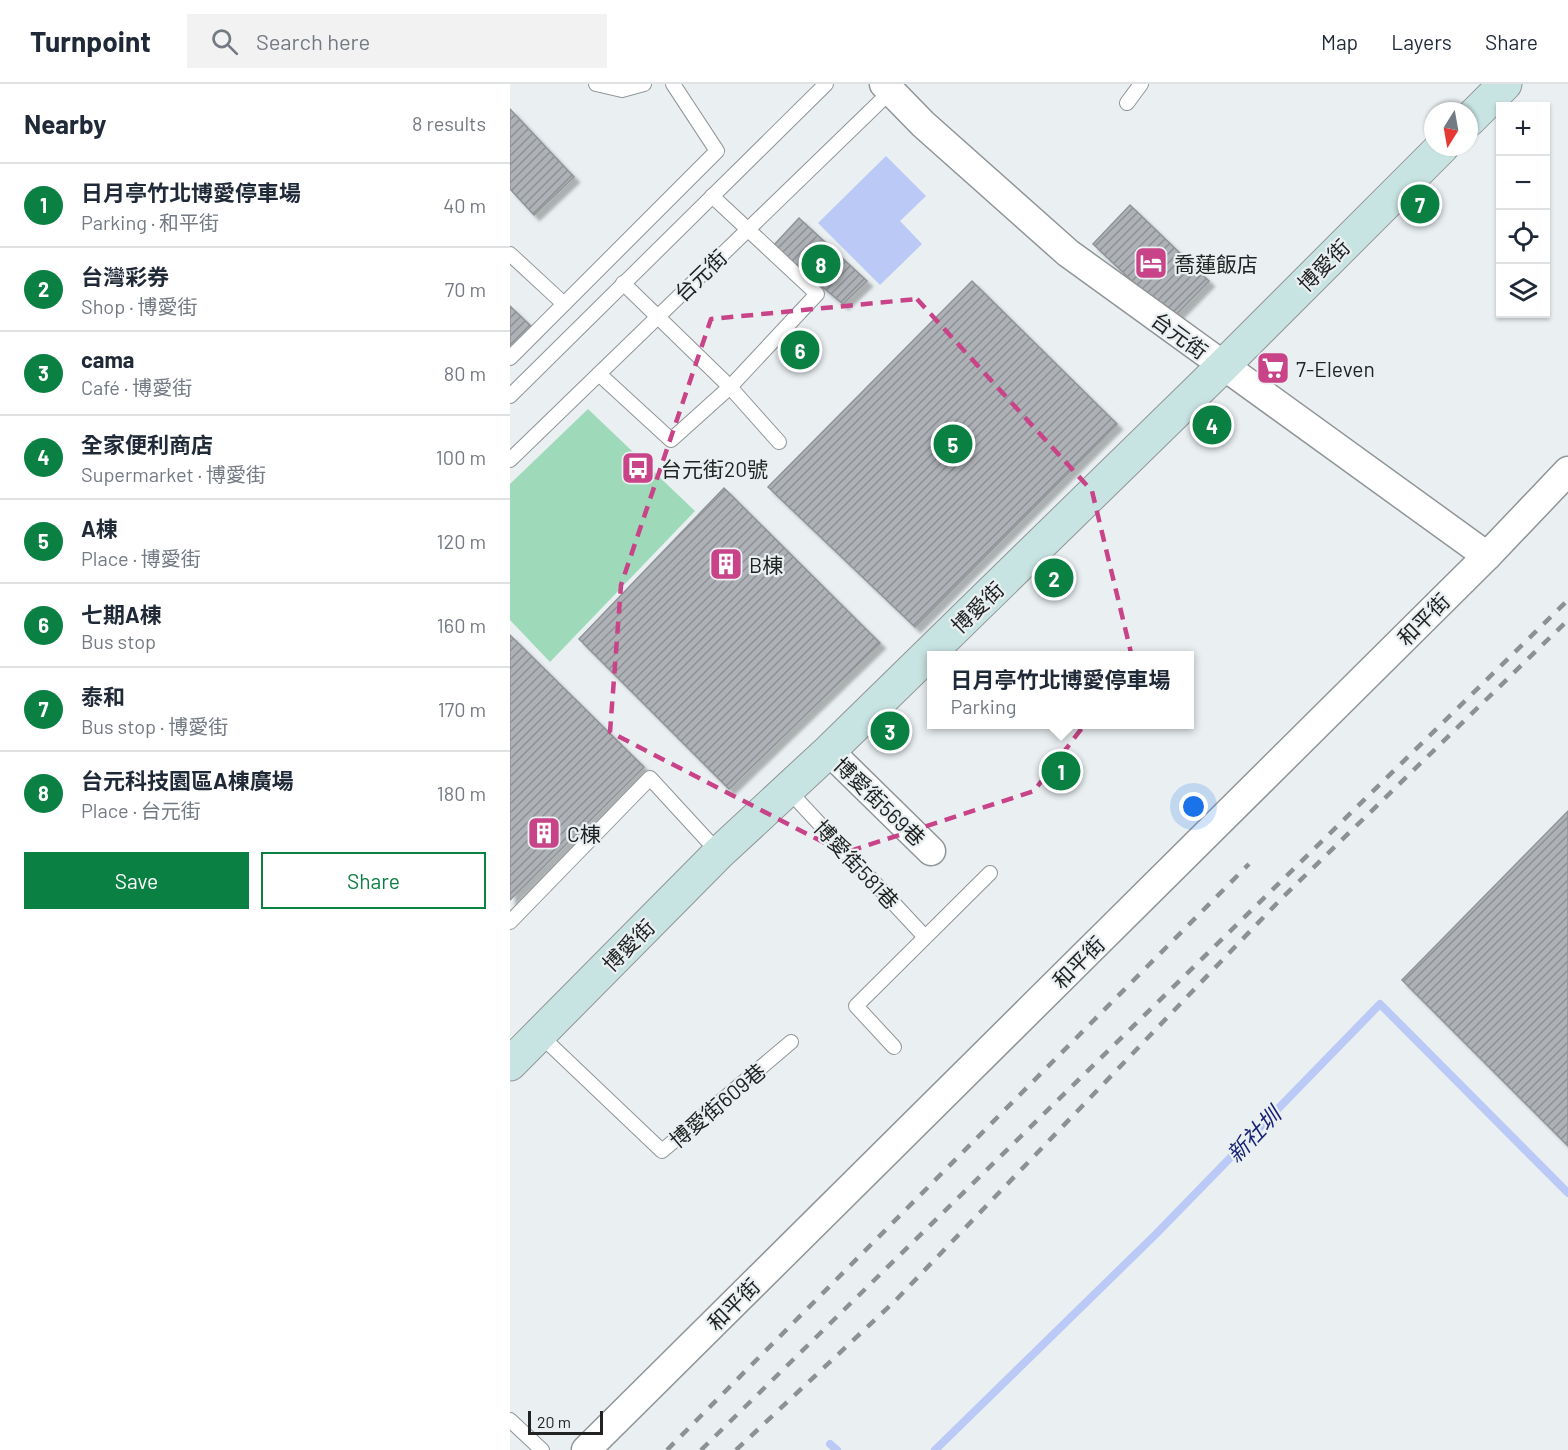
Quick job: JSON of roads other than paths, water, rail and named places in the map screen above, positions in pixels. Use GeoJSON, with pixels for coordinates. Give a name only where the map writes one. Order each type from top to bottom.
{"type":"FeatureCollection","features":[{"type":"Feature","properties":{"kind":"street"},"geometry":{"type":"LineString","coordinates":[[1478,111],[1505,84]]}},
{"type":"Feature","properties":{"kind":"street","name":"台元街"},"geometry":{"type":"LineString","coordinates":[[887,88],[923,124],[1068,253],[1487,556]]}},
{"type":"Feature","properties":{"kind":"street","name":"博愛街"},"geometry":{"type":"LineString","coordinates":[[931,651],[1223,366],[1433,156]]}},
{"type":"Feature","properties":{"kind":"street","name":"和平街"},"geometry":{"type":"LineString","coordinates":[[586,1450],[1487,556],[1568,471]]}},
{"type":"Feature","properties":{"kind":"street","name":"博愛街"},"geometry":{"type":"LineString","coordinates":[[510,1064],[719,853],[789,791],[927,655]]}},
{"type":"Feature","properties":{"kind":"street","name":"博愛街569巷"},"geometry":{"type":"LineString","coordinates":[[829,751],[931,851]]}},
{"type":"Feature","properties":{"kind":"lane"},"geometry":{"type":"LineString","coordinates":[[596,84],[622,90],[644,84]]}},
{"type":"Feature","properties":{"kind":"lane"},"geometry":{"type":"LineString","coordinates":[[510,358],[717,151],[673,84]]}},
{"type":"Feature","properties":{"kind":"lane"},"geometry":{"type":"LineString","coordinates":[[510,396],[826,84]]}},
{"type":"Feature","properties":{"kind":"lane"},"geometry":{"type":"LineString","coordinates":[[1127,103],[1141,84]]}},
{"type":"Feature","properties":{"kind":"lane","name":"台元街"},"geometry":{"type":"LineString","coordinates":[[510,460],[748,229],[887,88]]}},
{"type":"Feature","properties":{"kind":"lane"},"geometry":{"type":"LineString","coordinates":[[599,374],[671,440],[729,387],[817,294],[712,196]]}},
{"type":"Feature","properties":{"kind":"lane"},"geometry":{"type":"LineString","coordinates":[[510,254],[564,304]]}},
{"type":"Feature","properties":{"kind":"lane"},"geometry":{"type":"LineString","coordinates":[[623,284],[729,387],[779,442]]}},
{"type":"Feature","properties":{"kind":"lane"},"geometry":{"type":"LineString","coordinates":[[510,922],[651,778],[719,853]]}},
{"type":"Feature","properties":{"kind":"lane","name":"博愛街581巷"},"geometry":{"type":"LineString","coordinates":[[789,791],[925,937]]}},
{"type":"Feature","properties":{"kind":"lane"},"geometry":{"type":"LineString","coordinates":[[894,1047],[856,1006],[990,873]]}},
{"type":"Feature","properties":{"kind":"lane","name":"博愛街609巷"},"geometry":{"type":"LineString","coordinates":[[540,1035],[662,1151],[791,1042]]}},
{"type":"Feature","properties":{"kind":"lane"},"geometry":{"type":"LineString","coordinates":[[510,1420],[542,1450]]}},
{"type":"Feature","properties":{"kind":"water"},"geometry":{"type":"Polygon","coordinates":[[[886,156],[926,196],[900,221],[922,244],[880,285],[818,223],[886,156]]]}},
{"type":"Feature","properties":{"kind":"waterway","name":"新社圳"},"geometry":{"type":"LineString","coordinates":[[935,1450],[1156,1234],[1380,1004],[1568,1193]]}},
{"type":"Feature","properties":{"kind":"waterway","name":"新社圳"},"geometry":{"type":"LineString","coordinates":[[830,1444],[837,1450]]}},
{"type":"Feature","properties":{"kind":"railway"},"geometry":{"type":"LineString","coordinates":[[701,1450],[1568,600]]}},
{"type":"Feature","properties":{"kind":"railway"},"geometry":{"type":"LineString","coordinates":[[736,1450],[895,1301],[1281,899],[1568,620]]}},
{"type":"Feature","properties":{"kind":"railway"},"geometry":{"type":"LineString","coordinates":[[667,1450],[1249,864]]}},
{"type":"Feature","properties":{"kind":"place","name":"泰和"},"geometry":{"type":"Point","coordinates":[1420,204]}},
{"type":"Feature","properties":{"kind":"place","name":"喬蓮飯店"},"geometry":{"type":"Point","coordinates":[1151,263]}},
{"type":"Feature","properties":{"kind":"place","name":"台元科技園區A棟廣場"},"geometry":{"type":"Point","coordinates":[821,264]}},
{"type":"Feature","properties":{"kind":"place","name":"七期A棟"},"geometry":{"type":"Point","coordinates":[800,350]}},
{"type":"Feature","properties":{"kind":"place","name":"7-Eleven"},"geometry":{"type":"Point","coordinates":[1273,368]}},
{"type":"Feature","properties":{"kind":"place","name":"全家便利商店"},"geometry":{"type":"Point","coordinates":[1212,425]}},
{"type":"Feature","properties":{"kind":"place","name":"A棟"},"geometry":{"type":"Point","coordinates":[953,444]}},
{"type":"Feature","properties":{"kind":"place","name":"台元街20號"},"geometry":{"type":"Point","coordinates":[638,468]}},
{"type":"Feature","properties":{"kind":"place","name":"B棟"},"geometry":{"type":"Point","coordinates":[726,564]}},
{"type":"Feature","properties":{"kind":"place","name":"台灣彩券"},"geometry":{"type":"Point","coordinates":[1054,578]}},
{"type":"Feature","properties":{"kind":"place","name":"cama"},"geometry":{"type":"Point","coordinates":[890,731]}},
{"type":"Feature","properties":{"kind":"place","name":"日月亭竹北博愛停車場"},"geometry":{"type":"Point","coordinates":[1061,771]}},
{"type":"Feature","properties":{"kind":"place","name":"C棟"},"geometry":{"type":"Point","coordinates":[544,833]}}]}
